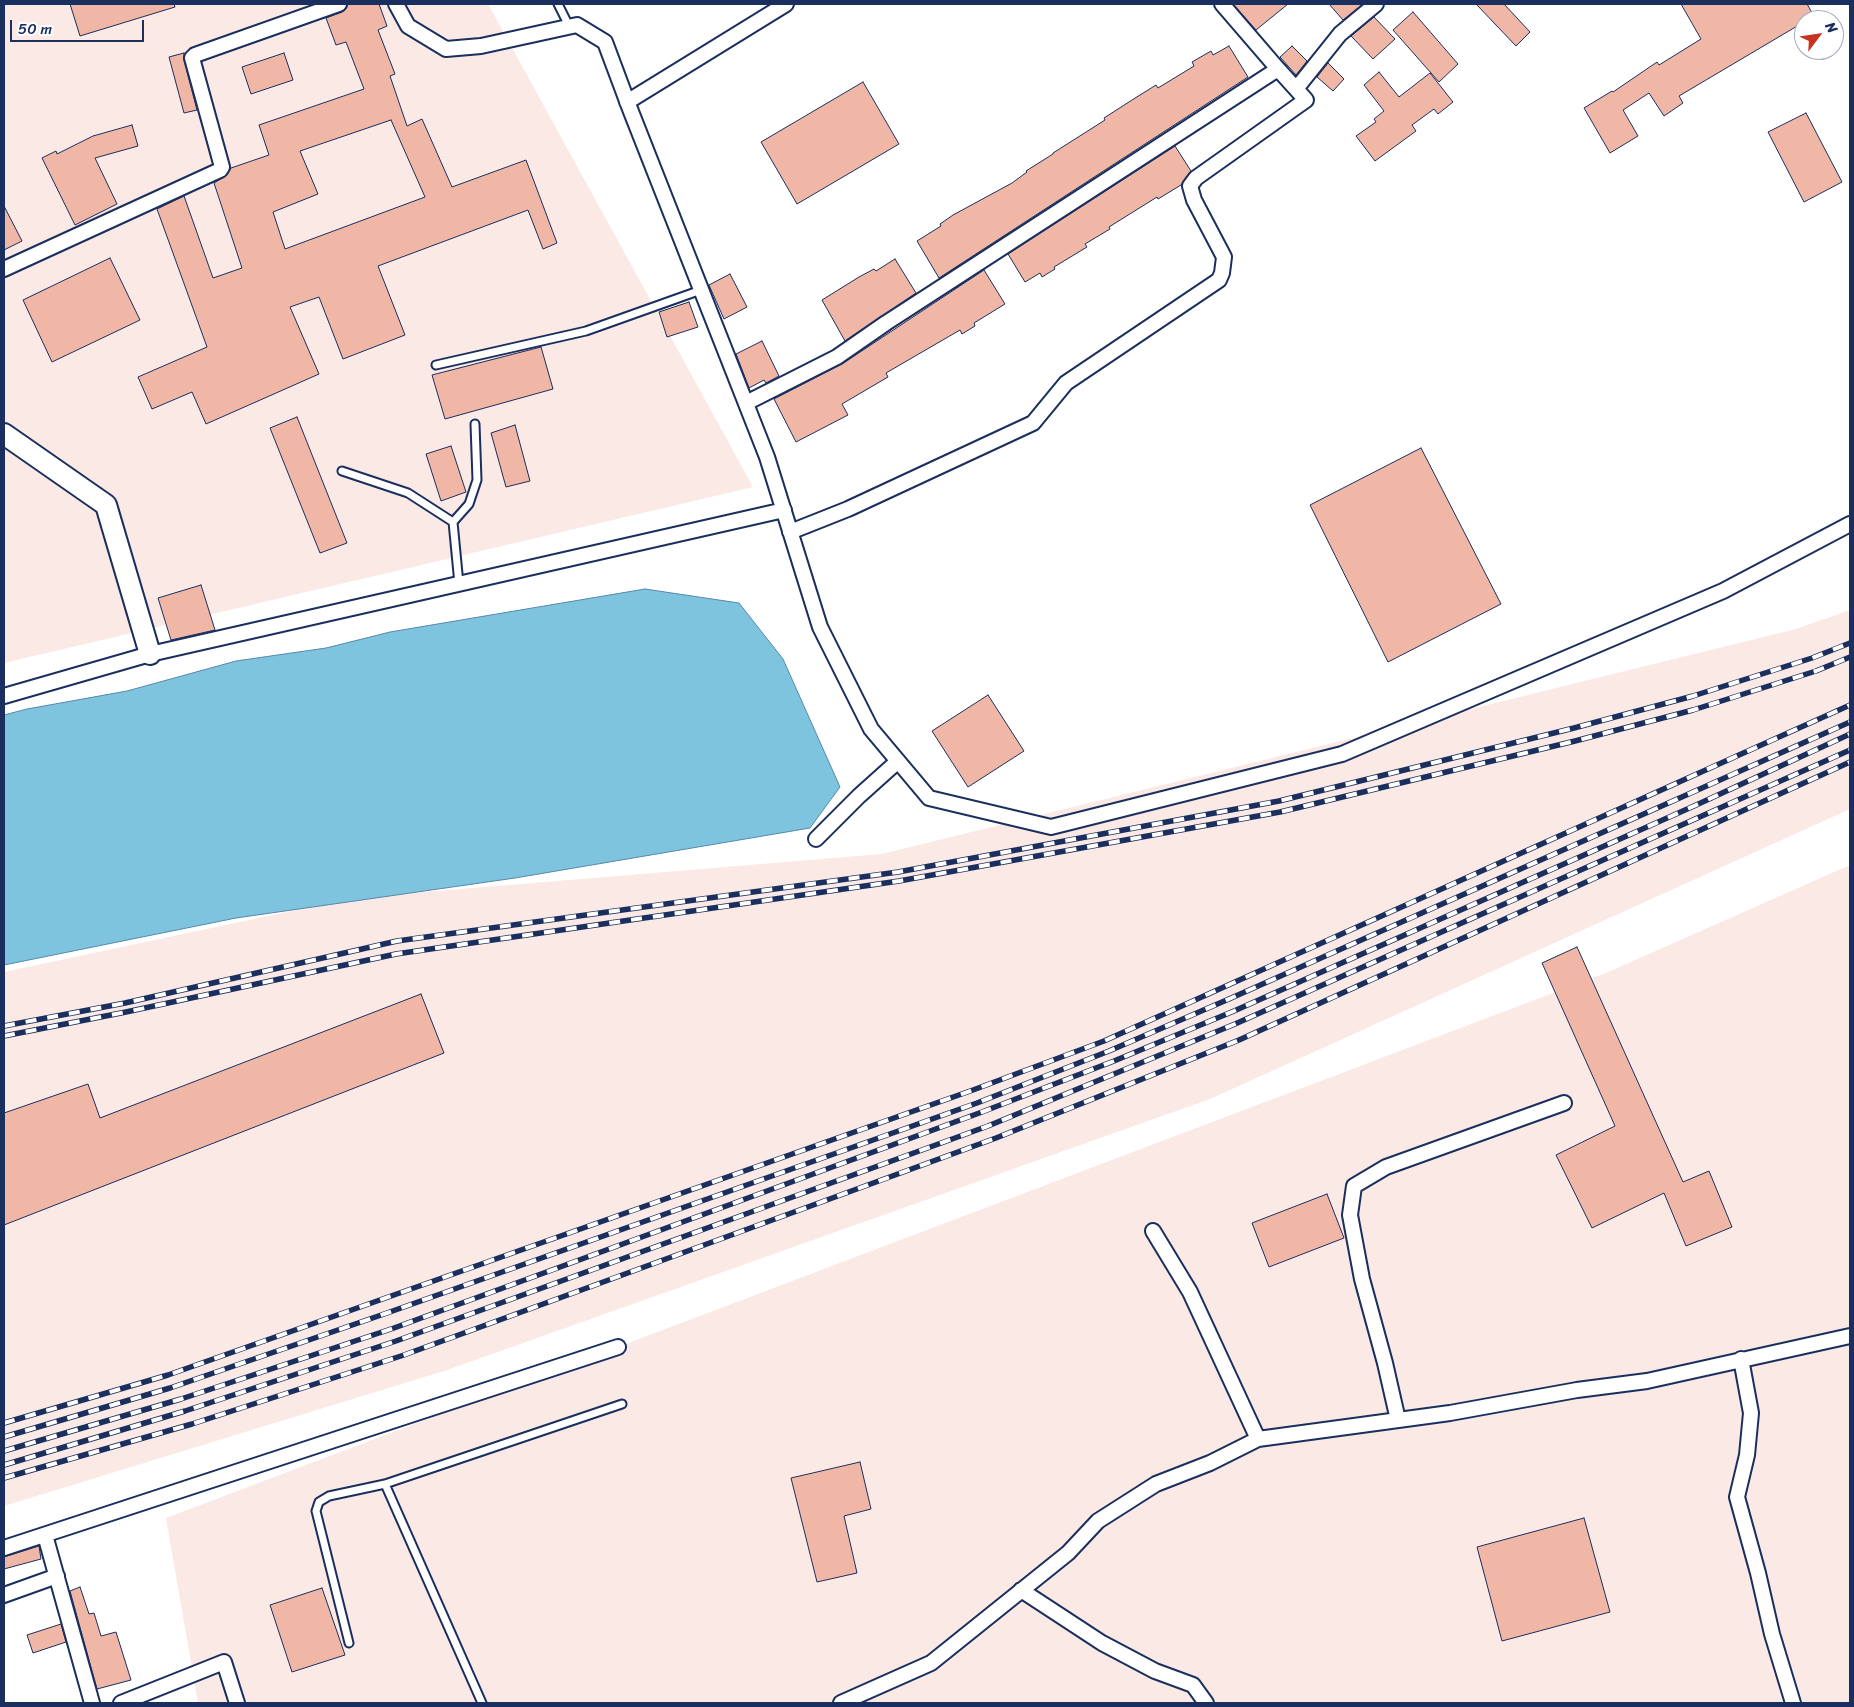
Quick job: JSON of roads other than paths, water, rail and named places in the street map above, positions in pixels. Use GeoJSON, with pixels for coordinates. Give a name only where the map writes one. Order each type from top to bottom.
{"type":"FeatureCollection","features":[{"type":"Feature","properties":{"kind":"street"},"geometry":{"type":"LineString","coordinates":[[4,269],[220,170],[222,166],[192,58],[195,55],[339,4]]}},
{"type":"Feature","properties":{"kind":"street"},"geometry":{"type":"LineString","coordinates":[[396,4],[408,26],[446,49],[481,46],[578,25],[605,42],[767,457],[820,628],[871,730],[929,798],[1051,827],[1342,754],[1723,591],[1850,524]]}},
{"type":"Feature","properties":{"kind":"street"},"geometry":{"type":"LineString","coordinates":[[627,102],[786,4]]}},
{"type":"Feature","properties":{"kind":"street"},"geometry":{"type":"LineString","coordinates":[[790,532],[848,510],[1033,422],[1066,384],[1219,280],[1224,257],[1194,200],[1190,186],[1196,178],[1306,100],[1222,4]]}},
{"type":"Feature","properties":{"kind":"street"},"geometry":{"type":"LineString","coordinates":[[1296,89],[1340,34],[1376,4]]}},
{"type":"Feature","properties":{"kind":"street"},"geometry":{"type":"LineString","coordinates":[[746,403],[838,357],[886,323],[1278,69]]}},
{"type":"Feature","properties":{"kind":"street"},"geometry":{"type":"LineString","coordinates":[[4,434],[106,505],[150,654]]}},
{"type":"Feature","properties":{"kind":"street"},"geometry":{"type":"LineString","coordinates":[[4,696],[150,654],[784,510]]}},
{"type":"Feature","properties":{"kind":"street"},"geometry":{"type":"LineString","coordinates":[[816,839],[859,796],[898,761]]}},
{"type":"Feature","properties":{"kind":"street"},"geometry":{"type":"LineString","coordinates":[[1398,1420],[1385,1363],[1362,1279],[1350,1215],[1354,1186],[1386,1167],[1564,1103]]}},
{"type":"Feature","properties":{"kind":"street"},"geometry":{"type":"LineString","coordinates":[[1153,1231],[1190,1292],[1258,1439]]}},
{"type":"Feature","properties":{"kind":"street"},"geometry":{"type":"LineString","coordinates":[[841,1703],[931,1664],[1068,1553],[1098,1522],[1156,1484],[1210,1463],[1258,1439],[1450,1413],[1578,1390],[1648,1381],[1850,1336]]}},
{"type":"Feature","properties":{"kind":"street"},"geometry":{"type":"LineString","coordinates":[[4,1548],[618,1347]]}},
{"type":"Feature","properties":{"kind":"street"},"geometry":{"type":"LineString","coordinates":[[1741,1359],[1751,1413],[1747,1456],[1737,1497],[1758,1573],[1772,1634],[1793,1703]]}},
{"type":"Feature","properties":{"kind":"street"},"geometry":{"type":"LineString","coordinates":[[46,1535],[92,1703]]}},
{"type":"Feature","properties":{"kind":"street"},"geometry":{"type":"LineString","coordinates":[[4,1595],[57,1576]]}},
{"type":"Feature","properties":{"kind":"street"},"geometry":{"type":"LineString","coordinates":[[1021,1590],[1102,1643],[1155,1671],[1192,1685],[1206,1703]]}},
{"type":"Feature","properties":{"kind":"street"},"geometry":{"type":"LineString","coordinates":[[121,1703],[224,1662],[237,1703]]}},
{"type":"Feature","properties":{"kind":"lane"},"geometry":{"type":"LineString","coordinates":[[558,4],[569,26]]}},
{"type":"Feature","properties":{"kind":"lane"},"geometry":{"type":"LineString","coordinates":[[436,365],[586,331],[702,290]]}},
{"type":"Feature","properties":{"kind":"lane"},"geometry":{"type":"LineString","coordinates":[[459,584],[453,522],[470,504],[477,480],[476,424]]}},
{"type":"Feature","properties":{"kind":"lane"},"geometry":{"type":"LineString","coordinates":[[342,471],[408,492],[453,522]]}},
{"type":"Feature","properties":{"kind":"lane"},"geometry":{"type":"LineString","coordinates":[[349,1643],[316,1511],[319,1502],[329,1496],[385,1484],[622,1404]]}},
{"type":"Feature","properties":{"kind":"lane"},"geometry":{"type":"LineString","coordinates":[[385,1484],[482,1703]]}},
{"type":"Feature","properties":{"kind":"water"},"geometry":{"type":"Polygon","coordinates":[[[645,589],[739,603],[783,659],[840,787],[810,828],[515,878],[236,918],[4,965],[4,715],[127,691],[236,661],[326,648],[390,632],[645,589]]]}},
{"type":"Feature","properties":{"kind":"railway"},"geometry":{"type":"LineString","coordinates":[[4,1026],[125,1003],[397,941],[898,872],[1279,801],[1574,728],[1693,696],[1812,658],[1850,643]]}},
{"type":"Feature","properties":{"kind":"railway"},"geometry":{"type":"LineString","coordinates":[[4,1036],[396,954],[899,881],[1280,812],[1575,741],[1693,710],[1816,671],[1850,657]]}},
{"type":"Feature","properties":{"kind":"railway"},"geometry":{"type":"LineString","coordinates":[[4,1423],[168,1375],[973,1090],[1104,1041],[1850,705]]}},
{"type":"Feature","properties":{"kind":"railway"},"geometry":{"type":"LineString","coordinates":[[4,1437],[170,1388],[387,1313],[977,1103],[1109,1051],[1229,999],[1850,722]]}},
{"type":"Feature","properties":{"kind":"railway"},"geometry":{"type":"LineString","coordinates":[[4,1451],[181,1399],[394,1328],[982,1112],[1114,1061],[1234,1011],[1694,806],[1850,734]]}},
{"type":"Feature","properties":{"kind":"railway"},"geometry":{"type":"LineString","coordinates":[[4,1465],[185,1411],[396,1341],[988,1126],[1235,1024],[1850,750]]}},
{"type":"Feature","properties":{"kind":"railway"},"geometry":{"type":"LineString","coordinates":[[4,1478],[192,1424],[404,1355],[996,1138],[1239,1040],[1850,762]]}}]}
